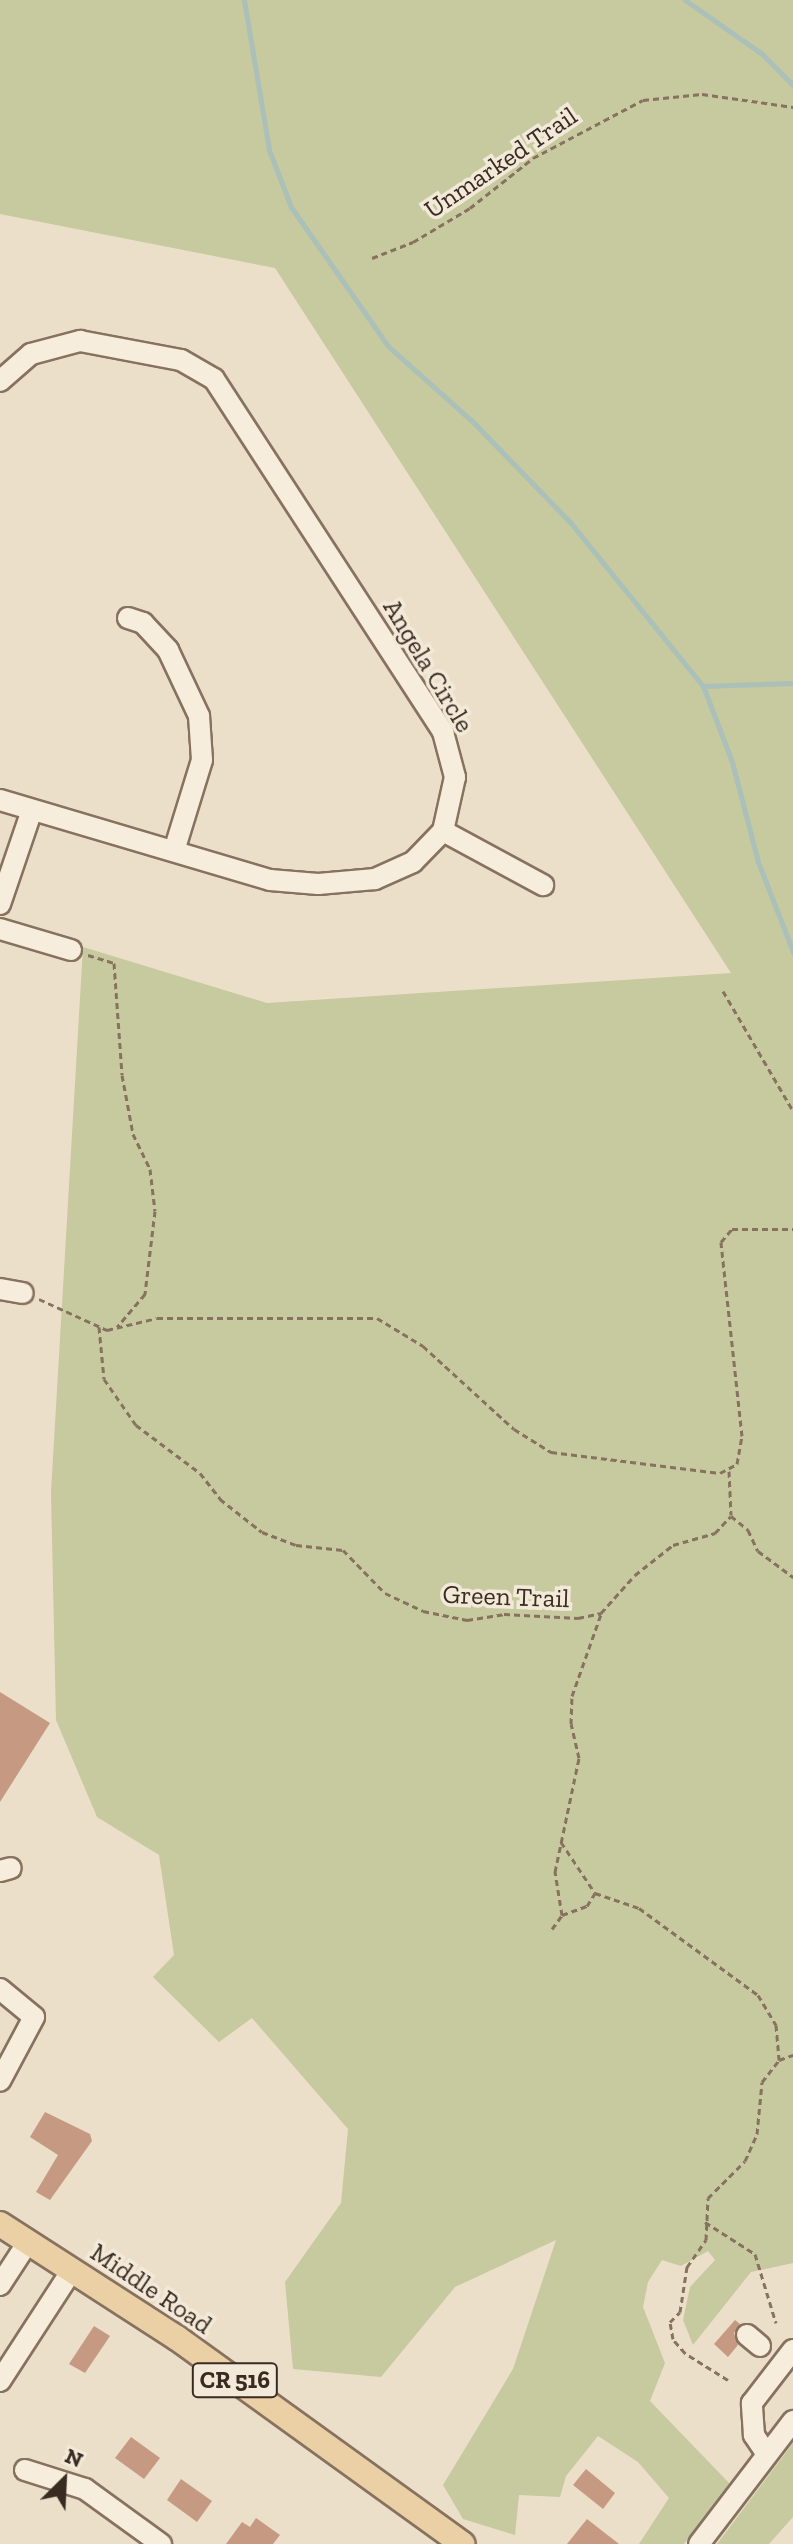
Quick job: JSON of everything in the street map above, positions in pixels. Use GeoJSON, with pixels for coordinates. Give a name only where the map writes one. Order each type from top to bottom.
{"type":"FeatureCollection","features":[{"type":"Feature","properties":{"kind":"main road","name":"Middle Road"},"geometry":{"type":"LineString","coordinates":[[0,2224],[177,2338],[463,2544]]}},
{"type":"Feature","properties":{"kind":"street","name":"Angela Circle"},"geometry":{"type":"LineString","coordinates":[[0,381],[31,354],[80,341],[181,360],[214,379],[443,732],[455,777],[443,831]]}},
{"type":"Feature","properties":{"kind":"street"},"geometry":{"type":"LineString","coordinates":[[128,618],[143,623],[168,650],[199,716],[202,760],[174,851]]}},
{"type":"Feature","properties":{"kind":"street"},"geometry":{"type":"LineString","coordinates":[[0,800],[31,813],[270,880],[300,884],[366,881],[413,862],[443,831],[543,885]]}},
{"type":"Feature","properties":{"kind":"street"},"geometry":{"type":"LineString","coordinates":[[0,904],[31,813]]}},
{"type":"Feature","properties":{"kind":"street"},"geometry":{"type":"LineString","coordinates":[[0,929],[71,950]]}},
{"type":"Feature","properties":{"kind":"street"},"geometry":{"type":"LineString","coordinates":[[0,1289],[23,1293]]}},
{"type":"Feature","properties":{"kind":"street"},"geometry":{"type":"LineString","coordinates":[[0,1989],[31,2011],[31,2029],[0,2081]]}},
{"type":"Feature","properties":{"kind":"street"},"geometry":{"type":"LineString","coordinates":[[0,2285],[28,2242]]}},
{"type":"Feature","properties":{"kind":"street"},"geometry":{"type":"LineString","coordinates":[[0,2381],[72,2270]]}},
{"type":"Feature","properties":{"kind":"street"},"geometry":{"type":"LineString","coordinates":[[766,2453],[754,2435],[752,2403],[793,2350]]}},
{"type":"Feature","properties":{"kind":"street"},"geometry":{"type":"LineString","coordinates":[[699,2544],[793,2421]]}},
{"type":"Feature","properties":{"kind":"street"},"geometry":{"type":"LineString","coordinates":[[25,2470],[85,2489],[161,2544]]}},
{"type":"Feature","properties":{"kind":"path","name":"Unmarked Trail"},"geometry":{"type":"LineString","coordinates":[[372,258],[413,242],[470,208],[533,158],[643,100],[702,94],[793,107]]}},
{"type":"Feature","properties":{"kind":"path"},"geometry":{"type":"LineString","coordinates":[[71,950],[114,963],[122,1075],[133,1134],[152,1183],[155,1211],[145,1294],[114,1329]]}},
{"type":"Feature","properties":{"kind":"path"},"geometry":{"type":"LineString","coordinates":[[723,991],[793,1111]]}},
{"type":"Feature","properties":{"kind":"path"},"geometry":{"type":"LineString","coordinates":[[23,1293],[99,1327],[114,1329],[157,1318],[362,1315],[409,1335],[514,1429],[551,1452],[729,1471],[737,1464],[742,1436],[721,1242],[732,1229],[793,1229]]}},
{"type":"Feature","properties":{"kind":"path","name":"Green Trail"},"geometry":{"type":"LineString","coordinates":[[99,1327],[104,1379],[136,1425],[200,1473],[220,1499],[262,1532],[296,1545],[343,1550],[385,1593],[447,1618],[504,1614],[578,1618],[601,1613],[664,1552],[715,1533],[731,1516]]}},
{"type":"Feature","properties":{"kind":"path"},"geometry":{"type":"LineString","coordinates":[[729,1471],[731,1516],[748,1530],[758,1551],[793,1577]]}},
{"type":"Feature","properties":{"kind":"path"},"geometry":{"type":"LineString","coordinates":[[562,1915],[555,1872],[579,1758],[571,1724],[572,1696],[601,1613]]}},
{"type":"Feature","properties":{"kind":"path"},"geometry":{"type":"LineString","coordinates":[[561,1842],[595,1893],[639,1908],[758,1995],[776,2025],[779,2060]]}},
{"type":"Feature","properties":{"kind":"path"},"geometry":{"type":"LineString","coordinates":[[552,1929],[562,1915],[581,1910],[595,1893]]}},
{"type":"Feature","properties":{"kind":"path"},"geometry":{"type":"LineString","coordinates":[[728,2380],[685,2353],[670,2326],[680,2312],[687,2267],[706,2240],[708,2198],[717,2184],[745,2161],[757,2134],[762,2082],[779,2060],[793,2055]]}},
{"type":"Feature","properties":{"kind":"path"},"geometry":{"type":"LineString","coordinates":[[705,2222],[755,2254],[776,2323]]}},
{"type":"Feature","properties":{"kind":"green space"},"geometry":{"type":"Polygon","coordinates":[[[0,0],[793,0],[793,2263],[751,2272],[693,2345],[683,2320],[690,2287],[715,2260],[708,2251],[681,2266],[662,2260],[648,2282],[643,2307],[665,2363],[650,2401],[730,2484],[684,2544],[639,2544],[669,2498],[638,2462],[598,2436],[566,2476],[560,2497],[519,2495],[515,2535],[463,2519],[443,2485],[513,2369],[556,2240],[455,2287],[381,2377],[293,2369],[285,2282],[341,2203],[348,2129],[252,2018],[219,2042],[153,1977],[174,1955],[159,1855],[97,1817],[56,1720],[51,1492],[83,947],[267,1003],[731,973],[275,268],[0,214],[0,0]]]}},
{"type":"Feature","properties":{"kind":"green space"},"geometry":{"type":"Polygon","coordinates":[[[793,2443],[793,2517],[769,2544],[717,2544],[793,2443]]]}},
{"type":"Feature","properties":{"kind":"building"},"geometry":{"type":"Polygon","coordinates":[[[0,1692],[50,1723],[0,1802],[0,1692]]]}},
{"type":"Feature","properties":{"kind":"building"},"geometry":{"type":"Polygon","coordinates":[[[45,2112],[90,2134],[92,2141],[50,2200],[36,2192],[58,2155],[30,2137],[45,2112]]]}},
{"type":"Feature","properties":{"kind":"building"},"geometry":{"type":"Polygon","coordinates":[[[735,2320],[740,2324],[734,2333],[738,2345],[728,2357],[714,2344],[735,2320]]]}},
{"type":"Feature","properties":{"kind":"building"},"geometry":{"type":"Polygon","coordinates":[[[94,2326],[110,2336],[85,2373],[69,2364],[94,2326]]]}},
{"type":"Feature","properties":{"kind":"building"},"geometry":{"type":"Polygon","coordinates":[[[131,2437],[160,2458],[144,2479],[115,2458],[131,2437]]]}},
{"type":"Feature","properties":{"kind":"building"},"geometry":{"type":"Polygon","coordinates":[[[586,2469],[615,2493],[603,2509],[573,2485],[586,2469]]]}},
{"type":"Feature","properties":{"kind":"building"},"geometry":{"type":"Polygon","coordinates":[[[181,2479],[212,2501],[197,2522],[167,2500],[181,2479]]]}},
{"type":"Feature","properties":{"kind":"building"},"geometry":{"type":"Polygon","coordinates":[[[256,2518],[280,2535],[273,2544],[226,2544],[242,2522],[250,2527],[256,2518]]]}},
{"type":"Feature","properties":{"kind":"building"},"geometry":{"type":"Polygon","coordinates":[[[587,2519],[619,2544],[567,2544],[587,2519]]]}},
{"type":"Feature","properties":{"kind":"waterway"},"geometry":{"type":"LineString","coordinates":[[244,0],[269,150],[291,207],[388,346],[474,423],[570,522],[703,686],[732,762],[758,862],[793,952]]}},
{"type":"Feature","properties":{"kind":"waterway"},"geometry":{"type":"LineString","coordinates":[[685,0],[762,54],[793,85]]}},
{"type":"Feature","properties":{"kind":"waterway"},"geometry":{"type":"LineString","coordinates":[[703,686],[793,683]]}}]}
